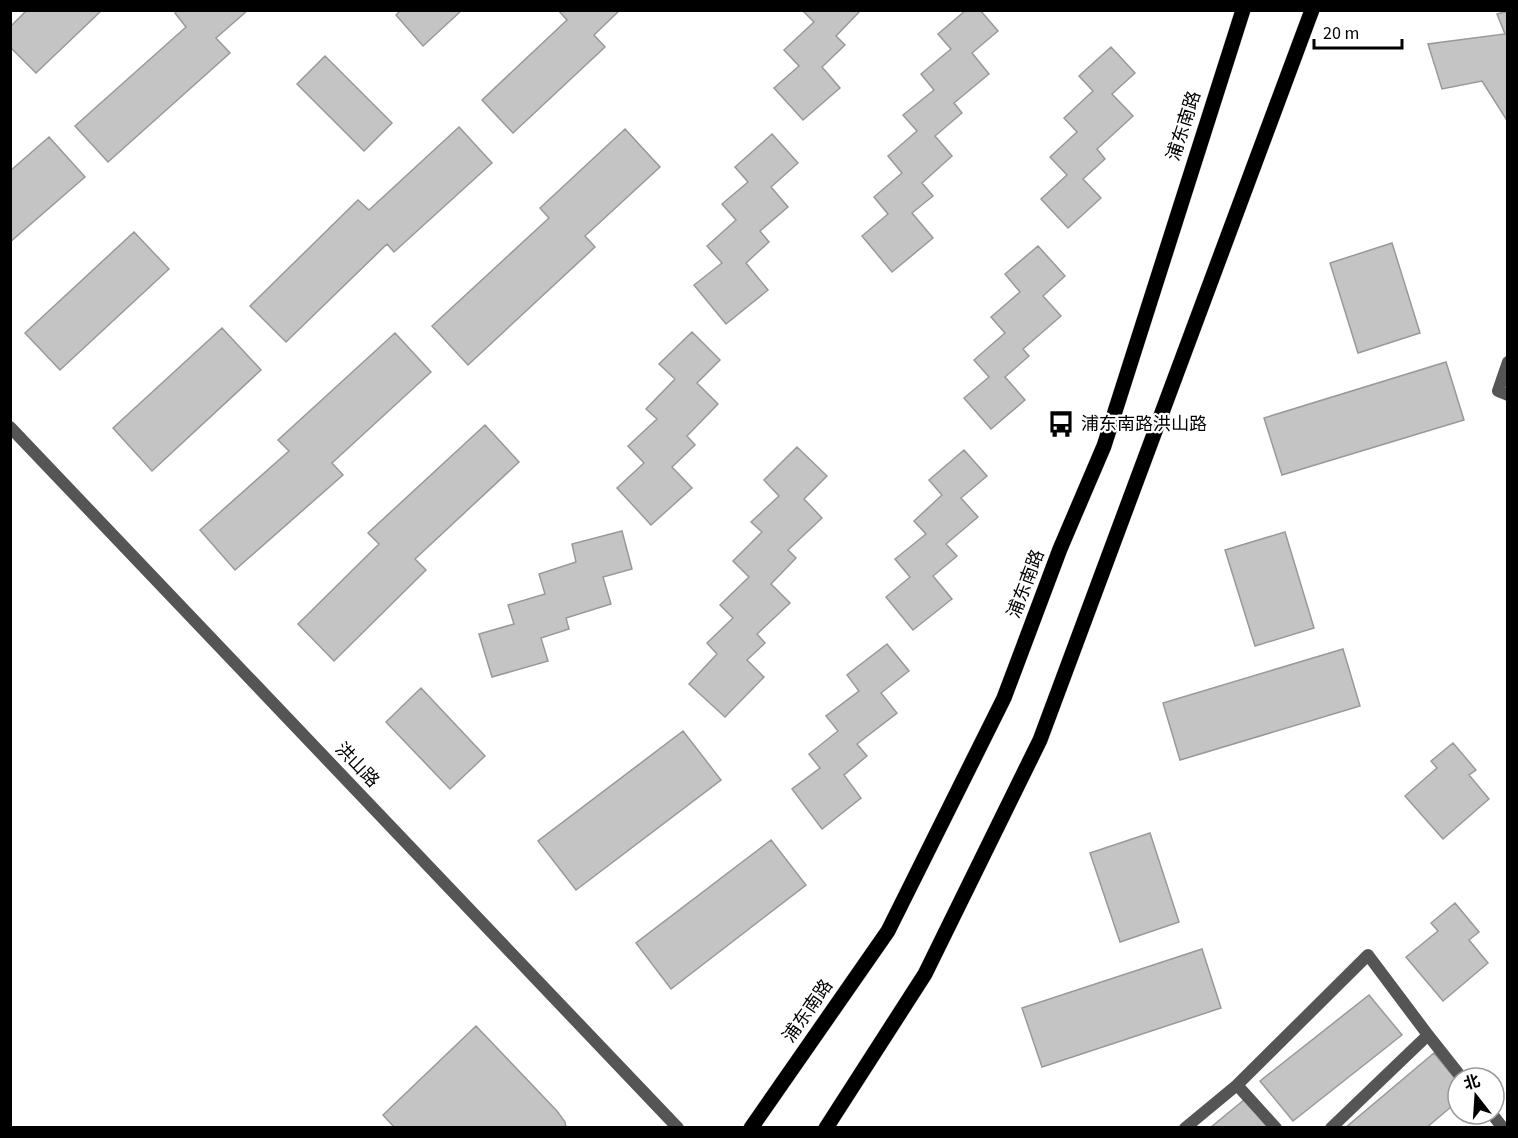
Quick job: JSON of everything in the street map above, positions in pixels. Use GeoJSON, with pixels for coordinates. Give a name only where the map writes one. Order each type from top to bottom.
{"type":"FeatureCollection","features":[{"type":"Feature","properties":{"kind":"main road","name":"浦东南路"},"geometry":{"type":"LineString","coordinates":[[751,1128],[888,931],[1004,698],[1060,549],[1104,446],[1243,10]]}},
{"type":"Feature","properties":{"kind":"main road"},"geometry":{"type":"LineString","coordinates":[[826,1128],[925,974],[1040,740],[1312,10]]}},
{"type":"Feature","properties":{"kind":"street"},"geometry":{"type":"LineString","coordinates":[[1508,362],[1498,391],[1508,395]]}},
{"type":"Feature","properties":{"kind":"street","name":"洪山路"},"geometry":{"type":"LineString","coordinates":[[10,427],[678,1128]]}},
{"type":"Feature","properties":{"kind":"street"},"geometry":{"type":"LineString","coordinates":[[1185,1128],[1237,1085],[1368,956],[1453,1066]]}},
{"type":"Feature","properties":{"kind":"street"},"geometry":{"type":"LineString","coordinates":[[1330,1128],[1428,1035]]}},
{"type":"Feature","properties":{"kind":"street"},"geometry":{"type":"LineString","coordinates":[[1237,1085],[1276,1128]]}},
{"type":"Feature","properties":{"kind":"building"},"geometry":{"type":"Polygon","coordinates":[[[27,10],[102,10],[36,73],[10,47],[10,27],[27,10]]]}},
{"type":"Feature","properties":{"kind":"building"},"geometry":{"type":"Polygon","coordinates":[[[178,10],[248,10],[216,38],[230,53],[108,162],[75,126],[186,27],[175,13],[178,10]]]}},
{"type":"Feature","properties":{"kind":"building"},"geometry":{"type":"Polygon","coordinates":[[[401,10],[462,10],[423,46],[396,15],[401,10]]]}},
{"type":"Feature","properties":{"kind":"building"},"geometry":{"type":"Polygon","coordinates":[[[558,10],[620,10],[594,35],[605,47],[513,133],[482,100],[567,20],[558,10]]]}},
{"type":"Feature","properties":{"kind":"building"},"geometry":{"type":"Polygon","coordinates":[[[802,10],[861,10],[836,36],[845,45],[822,67],[840,88],[803,120],[774,88],[799,66],[784,50],[814,22],[802,10]]]}},
{"type":"Feature","properties":{"kind":"building"},"geometry":{"type":"Polygon","coordinates":[[[966,10],[980,10],[998,31],[972,53],[989,74],[954,103],[962,113],[935,136],[952,156],[922,183],[933,196],[912,213],[933,238],[892,272],[862,236],[888,214],[874,197],[902,173],[888,156],[917,131],[903,115],[934,90],[921,74],[951,49],[938,34],[966,10]]]}},
{"type":"Feature","properties":{"kind":"building"},"geometry":{"type":"Polygon","coordinates":[[[1508,11],[1508,122],[1482,81],[1442,89],[1428,44],[1505,34],[1497,14],[1508,11]]]}},
{"type":"Feature","properties":{"kind":"building"},"geometry":{"type":"Polygon","coordinates":[[[1111,47],[1135,73],[1112,94],[1133,116],[1097,149],[1105,159],[1083,179],[1101,198],[1068,228],[1041,199],[1067,175],[1050,157],[1077,132],[1064,118],[1093,91],[1079,76],[1111,47]]]}},
{"type":"Feature","properties":{"kind":"building"},"geometry":{"type":"Polygon","coordinates":[[[325,56],[392,123],[364,151],[297,84],[325,56]]]}},
{"type":"Feature","properties":{"kind":"building"},"geometry":{"type":"Polygon","coordinates":[[[459,127],[492,163],[394,252],[387,244],[286,342],[250,306],[358,200],[369,210],[459,127]]]}},
{"type":"Feature","properties":{"kind":"building"},"geometry":{"type":"Polygon","coordinates":[[[625,129],[660,167],[585,236],[595,247],[468,365],[432,326],[549,218],[540,208],[625,129]]]}},
{"type":"Feature","properties":{"kind":"building"},"geometry":{"type":"Polygon","coordinates":[[[772,134],[798,163],[771,187],[788,207],[760,231],[769,242],[746,263],[768,290],[726,324],[694,285],[722,263],[707,246],[736,220],[722,204],[748,182],[735,167],[772,134]]]}},
{"type":"Feature","properties":{"kind":"building"},"geometry":{"type":"Polygon","coordinates":[[[49,137],[85,177],[10,242],[10,171],[49,137]]]}},
{"type":"Feature","properties":{"kind":"building"},"geometry":{"type":"Polygon","coordinates":[[[134,232],[169,269],[60,370],[25,333],[134,232]]]}},
{"type":"Feature","properties":{"kind":"building"},"geometry":{"type":"Polygon","coordinates":[[[1392,243],[1420,333],[1358,353],[1330,263],[1392,243]]]}},
{"type":"Feature","properties":{"kind":"building"},"geometry":{"type":"Polygon","coordinates":[[[1038,246],[1065,276],[1043,296],[1061,316],[1023,349],[1029,356],[1005,377],[1025,400],[991,429],[964,398],[989,377],[974,360],[1005,333],[991,317],[1020,292],[1005,274],[1038,246]]]}},
{"type":"Feature","properties":{"kind":"building"},"geometry":{"type":"Polygon","coordinates":[[[222,328],[261,370],[152,471],[113,428],[222,328]]]}},
{"type":"Feature","properties":{"kind":"building"},"geometry":{"type":"Polygon","coordinates":[[[692,332],[720,360],[697,383],[718,404],[687,436],[695,445],[672,467],[692,488],[651,525],[617,488],[644,463],[628,446],[657,419],[646,409],[675,379],[659,364],[692,332]]]}},
{"type":"Feature","properties":{"kind":"building"},"geometry":{"type":"Polygon","coordinates":[[[395,333],[431,372],[332,463],[343,475],[235,570],[200,530],[289,451],[278,440],[395,333]]]}},
{"type":"Feature","properties":{"kind":"building"},"geometry":{"type":"Polygon","coordinates":[[[1446,362],[1464,420],[1282,475],[1264,418],[1446,362]]]}},
{"type":"Feature","properties":{"kind":"building"},"geometry":{"type":"Polygon","coordinates":[[[485,425],[519,462],[415,559],[426,570],[334,661],[298,624],[379,544],[368,533],[485,425]]]}},
{"type":"Feature","properties":{"kind":"building"},"geometry":{"type":"Polygon","coordinates":[[[797,447],[827,476],[804,499],[822,518],[788,550],[796,558],[771,584],[790,603],[757,634],[765,643],[747,660],[764,677],[725,717],[689,684],[717,654],[707,643],[733,618],[720,605],[749,577],[733,561],[762,532],[751,522],[779,496],[764,480],[797,447]]]}},
{"type":"Feature","properties":{"kind":"building"},"geometry":{"type":"Polygon","coordinates":[[[964,450],[987,476],[961,498],[978,517],[946,544],[957,556],[933,576],[952,599],[913,630],[886,597],[910,577],[895,559],[926,534],[914,521],[942,495],[929,480],[964,450]]]}},
{"type":"Feature","properties":{"kind":"building"},"geometry":{"type":"Polygon","coordinates":[[[622,531],[632,569],[603,577],[611,604],[566,618],[569,629],[541,638],[548,661],[492,677],[479,634],[514,624],[508,605],[545,594],[539,574],[576,562],[572,544],[622,531]]]}},
{"type":"Feature","properties":{"kind":"building"},"geometry":{"type":"Polygon","coordinates":[[[1285,532],[1314,628],[1255,646],[1225,550],[1285,532]]]}},
{"type":"Feature","properties":{"kind":"building"},"geometry":{"type":"Polygon","coordinates":[[[887,644],[909,671],[881,693],[897,713],[857,744],[867,756],[844,775],[861,798],[822,829],[792,789],[820,768],[809,754],[838,731],[826,716],[859,691],[847,675],[887,644]]]}},
{"type":"Feature","properties":{"kind":"building"},"geometry":{"type":"Polygon","coordinates":[[[1343,649],[1360,706],[1180,760],[1163,703],[1343,649]]]}},
{"type":"Feature","properties":{"kind":"building"},"geometry":{"type":"Polygon","coordinates":[[[421,688],[485,756],[450,789],[386,722],[421,688]]]}},
{"type":"Feature","properties":{"kind":"building"},"geometry":{"type":"Polygon","coordinates":[[[683,731],[721,780],[576,890],[538,841],[683,731]]]}},
{"type":"Feature","properties":{"kind":"building"},"geometry":{"type":"Polygon","coordinates":[[[1453,743],[1476,770],[1469,775],[1489,799],[1443,839],[1405,796],[1437,768],[1431,761],[1453,743]]]}},
{"type":"Feature","properties":{"kind":"building"},"geometry":{"type":"Polygon","coordinates":[[[1150,833],[1179,922],[1120,942],[1090,853],[1150,833]]]}},
{"type":"Feature","properties":{"kind":"building"},"geometry":{"type":"Polygon","coordinates":[[[771,840],[806,885],[671,989],[636,943],[771,840]]]}},
{"type":"Feature","properties":{"kind":"building"},"geometry":{"type":"Polygon","coordinates":[[[1455,903],[1479,932],[1469,940],[1488,963],[1443,1001],[1406,957],[1438,931],[1431,923],[1455,903]]]}},
{"type":"Feature","properties":{"kind":"building"},"geometry":{"type":"Polygon","coordinates":[[[1202,949],[1221,1008],[1042,1067],[1022,1008],[1202,949]]]}},
{"type":"Feature","properties":{"kind":"building"},"geometry":{"type":"Polygon","coordinates":[[[1369,995],[1402,1035],[1293,1121],[1260,1081],[1369,995]]]}},
{"type":"Feature","properties":{"kind":"building"},"geometry":{"type":"Polygon","coordinates":[[[476,1026],[557,1111],[565,1122],[566,1128],[395,1128],[383,1115],[476,1026]]]}},
{"type":"Feature","properties":{"kind":"building"},"geometry":{"type":"Polygon","coordinates":[[[1434,1053],[1446,1068],[1446,1111],[1426,1128],[1345,1128],[1434,1053]]]}},
{"type":"Feature","properties":{"kind":"building"},"geometry":{"type":"Polygon","coordinates":[[[1245,1099],[1268,1128],[1210,1128],[1245,1099]]]}},
{"type":"Feature","properties":{"kind":"place","name":"浦东南路洪山路"},"geometry":{"type":"Point","coordinates":[1061,424]}}]}
